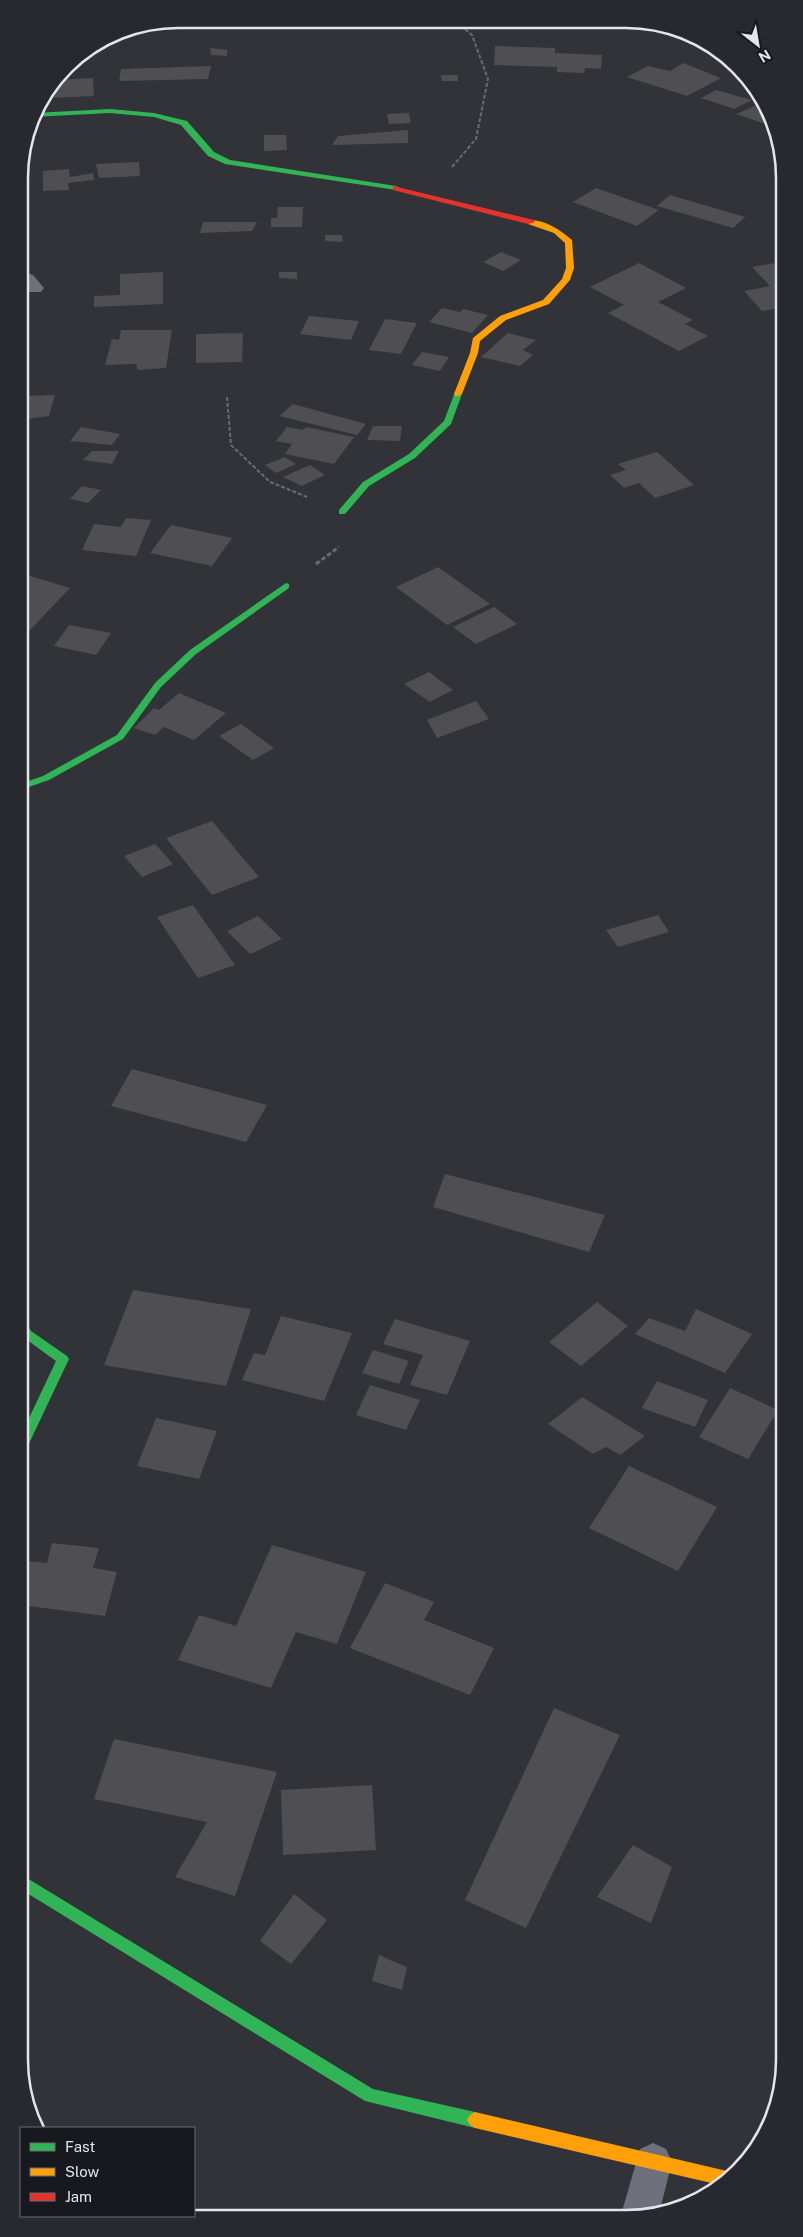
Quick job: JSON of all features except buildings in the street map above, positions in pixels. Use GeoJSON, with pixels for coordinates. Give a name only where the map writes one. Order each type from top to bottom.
{"type":"FeatureCollection","features":[{"type":"Feature","properties":{"kind":"street"},"geometry":{"type":"LineString","coordinates":[[41,115],[110,111],[154,115],[184,123],[211,154],[228,162],[290,173],[379,184],[521,218],[557,231],[569,242],[570,268],[566,280],[546,302],[503,318],[476,340],[474,353],[448,422],[412,456],[366,484],[342,512]]}},
{"type":"Feature","properties":{"kind":"street"},"geometry":{"type":"LineString","coordinates":[[28,784],[46,778],[120,737],[158,685],[193,652],[286,586]]}},
{"type":"Feature","properties":{"kind":"street"},"geometry":{"type":"LineString","coordinates":[[28,1335],[63,1360],[28,1433]]}},
{"type":"Feature","properties":{"kind":"street"},"geometry":{"type":"LineString","coordinates":[[28,1886],[370,2096],[719,2177]]}},
{"type":"Feature","properties":{"kind":"street"},"geometry":{"type":"LineString","coordinates":[[642,2208],[653,2162]]}},
{"type":"Feature","properties":{"kind":"path"},"geometry":{"type":"LineString","coordinates":[[452,167],[476,139],[488,79],[472,35],[463,27]]}},
{"type":"Feature","properties":{"kind":"path"},"geometry":{"type":"LineString","coordinates":[[227,397],[231,445],[270,482],[370,524],[286,586]]}},
{"type":"Feature","properties":{"kind":"traffic: fast"},"geometry":{"type":"LineString","coordinates":[[41,115],[110,111],[154,115],[184,123],[211,154],[228,162],[396,188]]}},
{"type":"Feature","properties":{"kind":"traffic: fast"},"geometry":{"type":"LineString","coordinates":[[342,512],[366,484],[412,456],[448,422],[458,394]]}},
{"type":"Feature","properties":{"kind":"traffic: fast"},"geometry":{"type":"LineString","coordinates":[[28,784],[46,778],[120,737],[158,685],[193,652],[286,586]]}},
{"type":"Feature","properties":{"kind":"traffic: fast"},"geometry":{"type":"LineString","coordinates":[[28,1335],[63,1359],[28,1433]]}},
{"type":"Feature","properties":{"kind":"traffic: fast"},"geometry":{"type":"LineString","coordinates":[[28,1886],[370,2096],[475,2120]]}},
{"type":"Feature","properties":{"kind":"traffic: slow"},"geometry":{"type":"LineString","coordinates":[[458,394],[474,353],[476,340],[503,318],[546,302],[566,280],[570,268],[569,242],[557,231],[531,222]]}},
{"type":"Feature","properties":{"kind":"traffic: slow"},"geometry":{"type":"LineString","coordinates":[[475,2120],[719,2177]]}},
{"type":"Feature","properties":{"kind":"traffic: jam"},"geometry":{"type":"LineString","coordinates":[[396,188],[531,222]]}}]}
